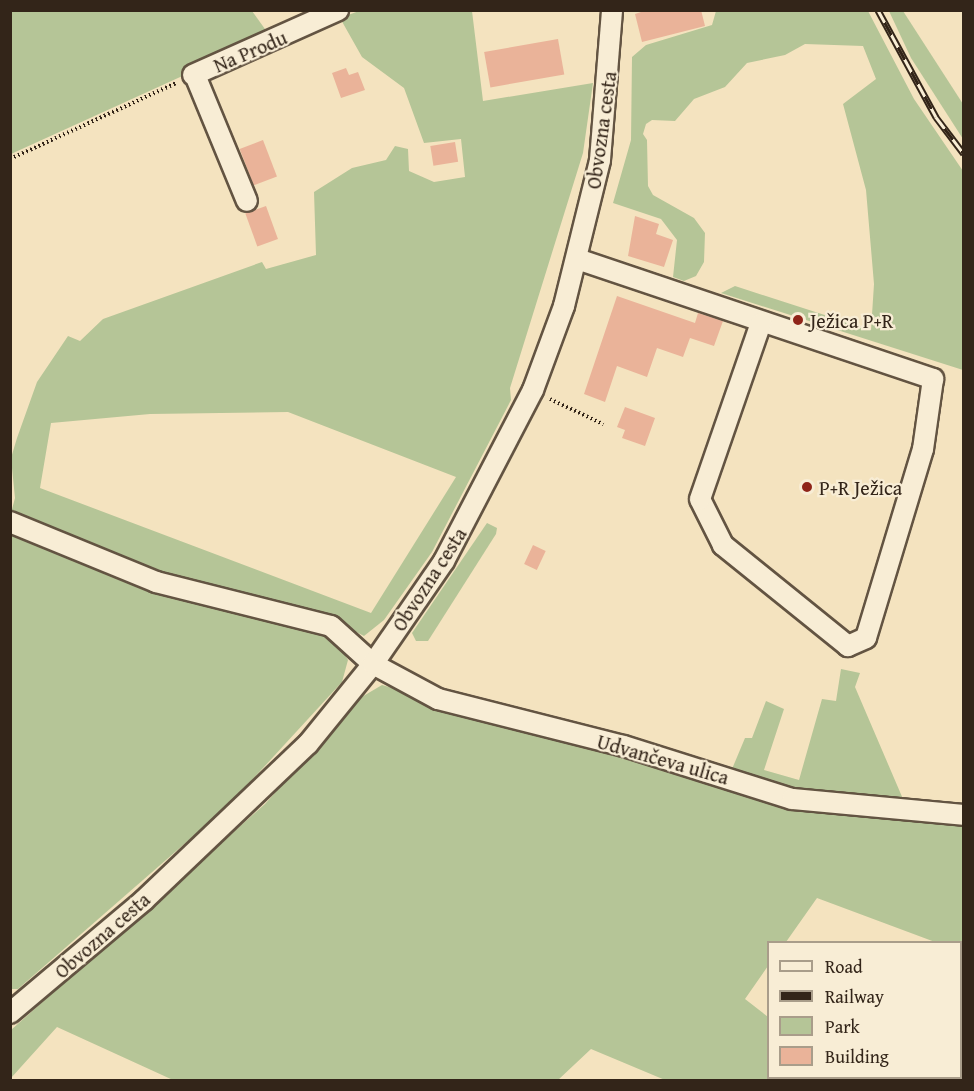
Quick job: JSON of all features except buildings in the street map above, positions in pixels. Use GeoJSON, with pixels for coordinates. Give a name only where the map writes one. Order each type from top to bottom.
{"type":"FeatureCollection","features":[{"type":"Feature","properties":{"kind":"street","name":"Na Produ"},"geometry":{"type":"LineString","coordinates":[[194,75],[338,10]]}},
{"type":"Feature","properties":{"kind":"street","name":"Obvozna cesta"},"geometry":{"type":"LineString","coordinates":[[10,1013],[144,900],[291,760],[373,664],[444,561],[533,390],[578,259],[606,122],[612,10]]}},
{"type":"Feature","properties":{"kind":"street"},"geometry":{"type":"LineString","coordinates":[[194,75],[247,201]]}},
{"type":"Feature","properties":{"kind":"street"},"geometry":{"type":"LineString","coordinates":[[578,259],[761,323],[933,379],[923,449],[866,638],[848,646],[723,545],[700,499],[761,323]]}},
{"type":"Feature","properties":{"kind":"street","name":"Udvančeva ulica"},"geometry":{"type":"LineString","coordinates":[[10,522],[156,582],[331,626],[373,664],[438,699],[624,746],[792,799],[963,815]]}},
{"type":"Feature","properties":{"kind":"path"},"geometry":{"type":"LineString","coordinates":[[10,159],[194,75]]}},
{"type":"Feature","properties":{"kind":"path"},"geometry":{"type":"LineString","coordinates":[[533,390],[603,424]]}},
{"type":"Feature","properties":{"kind":"green space"},"geometry":{"type":"Polygon","coordinates":[[[10,11],[252,11],[270,36],[11,154],[10,11]]]}},
{"type":"Feature","properties":{"kind":"green space"},"geometry":{"type":"Polygon","coordinates":[[[359,11],[472,11],[483,101],[593,83],[583,153],[510,388],[511,400],[432,552],[384,620],[364,636],[331,619],[176,578],[11,513],[15,498],[11,458],[17,438],[37,382],[68,336],[80,341],[103,319],[262,262],[266,269],[316,255],[314,192],[352,168],[386,160],[395,146],[408,149],[409,171],[434,182],[465,177],[461,139],[424,143],[404,88],[362,57],[340,18],[359,11]],[[288,412],[150,414],[51,423],[40,488],[371,613],[456,477],[288,412]]]}},
{"type":"Feature","properties":{"kind":"green space"},"geometry":{"type":"Polygon","coordinates":[[[716,11],[868,11],[914,99],[963,171],[963,370],[721,293],[735,286],[871,330],[874,284],[866,190],[843,104],[876,79],[863,46],[805,44],[785,55],[747,63],[725,87],[694,99],[675,121],[652,120],[646,124],[643,134],[647,140],[648,186],[653,195],[694,218],[705,233],[704,262],[696,276],[684,281],[673,277],[677,240],[661,219],[613,203],[631,140],[632,57],[646,45],[712,25],[716,11]]]}},
{"type":"Feature","properties":{"kind":"green space"},"geometry":{"type":"Polygon","coordinates":[[[889,11],[903,11],[963,104],[963,139],[911,58],[889,11]]]}},
{"type":"Feature","properties":{"kind":"green space"},"geometry":{"type":"Polygon","coordinates":[[[487,523],[497,528],[496,534],[428,641],[416,641],[412,633],[487,523]]]}},
{"type":"Feature","properties":{"kind":"green space"},"geometry":{"type":"Polygon","coordinates":[[[11,529],[312,627],[334,638],[348,660],[342,682],[229,805],[18,989],[11,989],[11,529]]]}},
{"type":"Feature","properties":{"kind":"green space"},"geometry":{"type":"Polygon","coordinates":[[[841,669],[860,673],[855,687],[903,799],[796,788],[732,769],[745,738],[752,738],[766,701],[784,709],[764,770],[799,780],[822,699],[836,701],[841,669]]]}},
{"type":"Feature","properties":{"kind":"green space"},"geometry":{"type":"Polygon","coordinates":[[[382,685],[661,765],[963,823],[963,953],[962,941],[932,941],[817,898],[787,941],[767,941],[767,967],[745,999],[767,1016],[767,1079],[818,1079],[815,1080],[665,1080],[591,1049],[558,1080],[173,1080],[57,1027],[11,1078],[11,1030],[265,804],[360,698],[382,685]]]}},
{"type":"Feature","properties":{"kind":"railway"},"geometry":{"type":"LineString","coordinates":[[878,10],[936,117],[964,154]]}},
{"type":"Feature","properties":{"kind":"place","name":"Ježica P+R"},"geometry":{"type":"Point","coordinates":[798,320]}},
{"type":"Feature","properties":{"kind":"place","name":"P+R Ježica"},"geometry":{"type":"Point","coordinates":[807,487]}}]}
